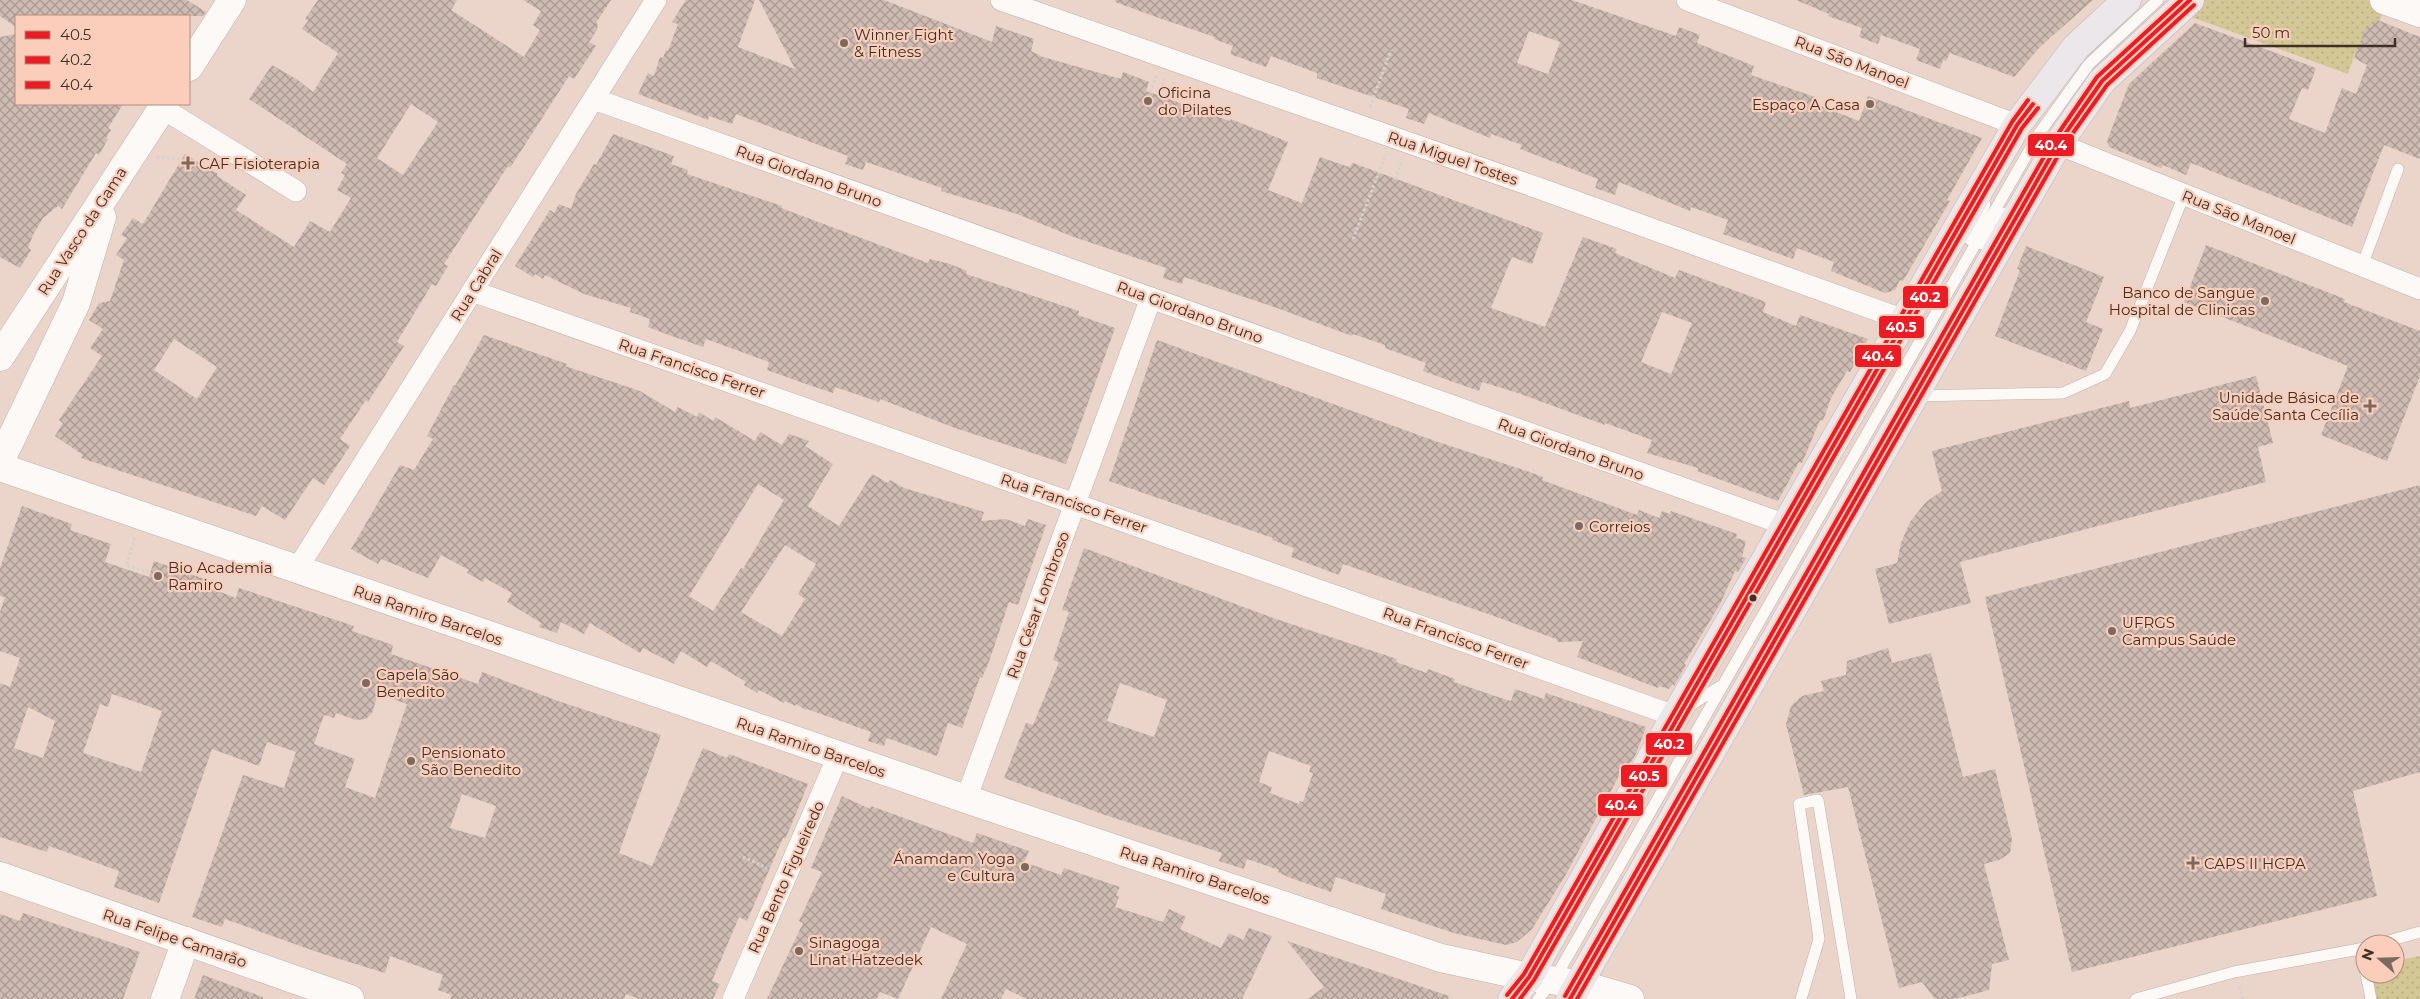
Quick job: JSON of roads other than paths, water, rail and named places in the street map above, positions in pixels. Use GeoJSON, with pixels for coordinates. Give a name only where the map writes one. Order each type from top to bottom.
{"type":"FeatureCollection","features":[{"type":"Feature","properties":{"kind":"main road"},"geometry":{"type":"LineString","coordinates":[[1542,991],[1675,716],[2017,125],[2076,47],[2127,0]]}},
{"type":"Feature","properties":{"kind":"main road"},"geometry":{"type":"LineString","coordinates":[[1542,991],[1719,737],[2058,144],[2102,81],[2190,0]]}},
{"type":"Feature","properties":{"kind":"street"},"geometry":{"type":"LineString","coordinates":[[190,65],[232,0]]}},
{"type":"Feature","properties":{"kind":"street","name":"Rua Cabral"},"geometry":{"type":"LineString","coordinates":[[297,569],[656,0]]}},
{"type":"Feature","properties":{"kind":"street","name":"Rua Miguel Tostes"},"geometry":{"type":"LineString","coordinates":[[1001,0],[1393,137],[1904,320]]}},
{"type":"Feature","properties":{"kind":"street","name":"Rua São Manoel"},"geometry":{"type":"LineString","coordinates":[[1687,0],[2017,125]]}},
{"type":"Feature","properties":{"kind":"street"},"geometry":{"type":"LineString","coordinates":[[2384,0],[2420,14]]}},
{"type":"Feature","properties":{"kind":"street","name":"Rua Giordano Bruno"},"geometry":{"type":"LineString","coordinates":[[594,99],[1786,526]]}},
{"type":"Feature","properties":{"kind":"street"},"geometry":{"type":"LineString","coordinates":[[164,106],[296,191]]}},
{"type":"Feature","properties":{"kind":"street","name":"Rua Vasco da Gama"},"geometry":{"type":"LineString","coordinates":[[0,357],[164,106]]}},
{"type":"Feature","properties":{"kind":"street","name":"Rua São Manoel"},"geometry":{"type":"LineString","coordinates":[[2058,144],[2420,289]]}},
{"type":"Feature","properties":{"kind":"street"},"geometry":{"type":"LineString","coordinates":[[0,462],[76,303],[111,187]]}},
{"type":"Feature","properties":{"kind":"street","name":"Rua Francisco Ferrer"},"geometry":{"type":"LineString","coordinates":[[472,291],[1675,716]]}},
{"type":"Feature","properties":{"kind":"street","name":"Rua César Lombroso"},"geometry":{"type":"LineString","coordinates":[[966,800],[1151,298]]}},
{"type":"Feature","properties":{"kind":"street","name":"Rua Ramiro Barcelos"},"geometry":{"type":"LineString","coordinates":[[0,467],[966,800],[1542,991],[1630,999]]}},
{"type":"Feature","properties":{"kind":"street","name":"Rua Bento Figueiredo"},"geometry":{"type":"LineString","coordinates":[[733,999],[838,756]]}},
{"type":"Feature","properties":{"kind":"street","name":"Rua Felipe Camarão"},"geometry":{"type":"LineString","coordinates":[[0,876],[350,999]]}},
{"type":"Feature","properties":{"kind":"street"},"geometry":{"type":"LineString","coordinates":[[165,999],[186,941]]}},
{"type":"Feature","properties":{"kind":"lane"},"geometry":{"type":"LineString","coordinates":[[1542,991],[1722,684],[2038,135],[2089,64],[2158,0]]}},
{"type":"Feature","properties":{"kind":"lane"},"geometry":{"type":"LineString","coordinates":[[1953,281],[2017,125]]}},
{"type":"Feature","properties":{"kind":"lane"},"geometry":{"type":"LineString","coordinates":[[1953,281],[2058,144]]}},
{"type":"Feature","properties":{"kind":"lane"},"geometry":{"type":"LineString","coordinates":[[2362,266],[2398,169]]}},
{"type":"Feature","properties":{"kind":"lane"},"geometry":{"type":"LineString","coordinates":[[1914,396],[2063,393],[2105,374],[2130,332],[2184,195]]}},
{"type":"Feature","properties":{"kind":"lane"},"geometry":{"type":"LineString","coordinates":[[1675,716],[1722,684]]}},
{"type":"Feature","properties":{"kind":"lane"},"geometry":{"type":"LineString","coordinates":[[1719,737],[1722,684]]}},
{"type":"Feature","properties":{"kind":"lane"},"geometry":{"type":"LineString","coordinates":[[1801,999],[1819,939],[1799,804],[1818,800],[1851,999]]}},
{"type":"Feature","properties":{"kind":"lane"},"geometry":{"type":"LineString","coordinates":[[2405,936],[2420,932]]}},
{"type":"Feature","properties":{"kind":"lane"},"geometry":{"type":"LineString","coordinates":[[2136,999],[2234,972],[2355,949]]}},
{"type":"Feature","properties":{"kind":"lane"},"geometry":{"type":"LineString","coordinates":[[2368,984],[2371,999]]}},
{"type":"Feature","properties":{"kind":"place","name":"Winner Fight & Fitness"},"geometry":{"type":"Point","coordinates":[844,43]}},
{"type":"Feature","properties":{"kind":"place","name":"Oficina do Pilates"},"geometry":{"type":"Point","coordinates":[1148,101]}},
{"type":"Feature","properties":{"kind":"place","name":"Espaço A Casa"},"geometry":{"type":"Point","coordinates":[1870,104]}},
{"type":"Feature","properties":{"kind":"place","name":"CAF Fisioterapia"},"geometry":{"type":"Point","coordinates":[188,163]}},
{"type":"Feature","properties":{"kind":"place","name":"Banco de Sangue Hospital de Clinicas"},"geometry":{"type":"Point","coordinates":[2265,301]}},
{"type":"Feature","properties":{"kind":"place","name":"Unidade Básica de Saúde Santa Cecília"},"geometry":{"type":"Point","coordinates":[2370,406]}},
{"type":"Feature","properties":{"kind":"place","name":"Correios"},"geometry":{"type":"Point","coordinates":[1579,526]}},
{"type":"Feature","properties":{"kind":"place","name":"Bio Academia Ramiro"},"geometry":{"type":"Point","coordinates":[158,576]}},
{"type":"Feature","properties":{"kind":"place","name":"UFRGS Campus Saúde"},"geometry":{"type":"Point","coordinates":[2112,631]}},
{"type":"Feature","properties":{"kind":"place","name":"Capela São Benedito"},"geometry":{"type":"Point","coordinates":[366,683]}},
{"type":"Feature","properties":{"kind":"place","name":"Pensionato São Benedito"},"geometry":{"type":"Point","coordinates":[411,761]}},
{"type":"Feature","properties":{"kind":"place","name":"CAPS II HCPA"},"geometry":{"type":"Point","coordinates":[2193,863]}},
{"type":"Feature","properties":{"kind":"place","name":"Ánamdam Yoga e Cultura"},"geometry":{"type":"Point","coordinates":[1025,867]}},
{"type":"Feature","properties":{"kind":"place","name":"Sinagoga Linat Hatzedek"},"geometry":{"type":"Point","coordinates":[799,951]}}]}
